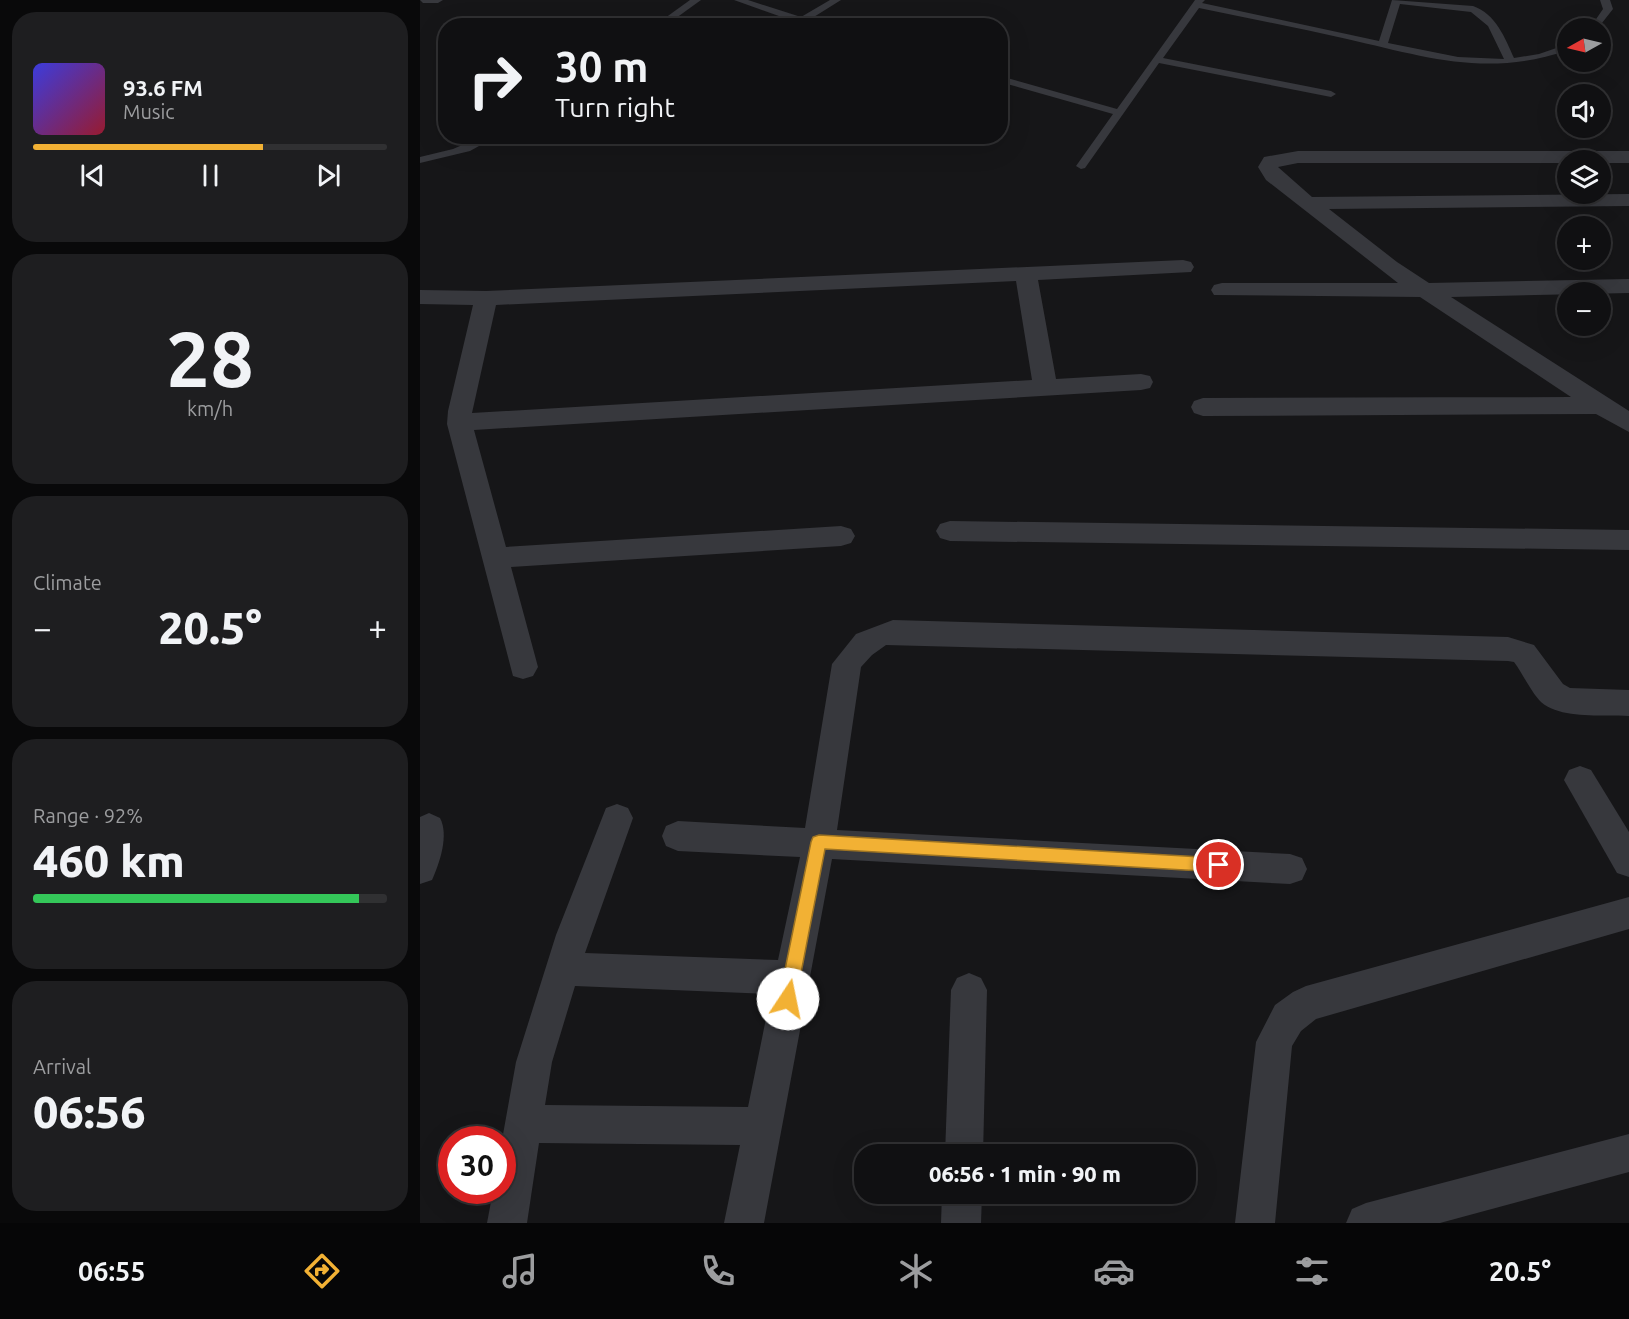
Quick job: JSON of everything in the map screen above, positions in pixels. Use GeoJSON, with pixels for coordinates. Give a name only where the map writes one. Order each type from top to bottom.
{"type":"FeatureCollection","features":[{"type":"Feature","properties":{"kind":"street"},"geometry":{"type":"LineString","coordinates":[[1629,157],[1298,157],[1271,161],[1268,167],[1273,176],[1389,267],[1629,423]]}},
{"type":"Feature","properties":{"kind":"street"},"geometry":{"type":"LineString","coordinates":[[1308,203],[1629,200]]}},
{"type":"Feature","properties":{"kind":"street"},"geometry":{"type":"LineString","coordinates":[[420,297],[486,298],[1183,267]]}},
{"type":"Feature","properties":{"kind":"street"},"geometry":{"type":"LineString","coordinates":[[1026,274],[1045,387]]}},
{"type":"Feature","properties":{"kind":"street"},"geometry":{"type":"LineString","coordinates":[[1222,290],[1426,290],[1629,286]]}},
{"type":"Feature","properties":{"kind":"street"},"geometry":{"type":"LineString","coordinates":[[486,298],[460,411],[460,422],[523,667]]}},
{"type":"Feature","properties":{"kind":"street"},"geometry":{"type":"LineString","coordinates":[[460,422],[1141,382]]}},
{"type":"Feature","properties":{"kind":"street"},"geometry":{"type":"LineString","coordinates":[[1203,407],[1602,405]]}},
{"type":"Feature","properties":{"kind":"street"},"geometry":{"type":"LineString","coordinates":[[950,531],[1629,540]]}},
{"type":"Feature","properties":{"kind":"street"},"geometry":{"type":"LineString","coordinates":[[494,558],[841,536]]}},
{"type":"Feature","properties":{"kind":"street"},"geometry":{"type":"LineString","coordinates":[[744,1223],[819,842],[847,664],[861,644],[876,636],[893,632],[1508,649],[1524,653],[1552,693],[1566,700],[1629,703]]}},
{"type":"Feature","properties":{"kind":"street"},"geometry":{"type":"LineString","coordinates":[[1580,780],[1629,862]]}},
{"type":"Feature","properties":{"kind":"street"},"geometry":{"type":"LineString","coordinates":[[507,1223],[534,1062],[563,969],[616,818]]}},
{"type":"Feature","properties":{"kind":"street"},"geometry":{"type":"LineString","coordinates":[[420,869],[429,828]]}},
{"type":"Feature","properties":{"kind":"street"},"geometry":{"type":"LineString","coordinates":[[678,836],[1290,869]]}},
{"type":"Feature","properties":{"kind":"street"},"geometry":{"type":"LineString","coordinates":[[1255,1223],[1274,1042],[1288,1018],[1306,1004],[1629,913]]}},
{"type":"Feature","properties":{"kind":"street"},"geometry":{"type":"LineString","coordinates":[[563,969],[792,978]]}},
{"type":"Feature","properties":{"kind":"street"},"geometry":{"type":"LineString","coordinates":[[963,1144],[969,990]]}},
{"type":"Feature","properties":{"kind":"street"},"geometry":{"type":"LineString","coordinates":[[523,1124],[763,1126]]}},
{"type":"Feature","properties":{"kind":"street"},"geometry":{"type":"LineString","coordinates":[[1366,1223],[1629,1153]]}},
{"type":"Feature","properties":{"kind":"street"},"geometry":{"type":"LineString","coordinates":[[961,1223],[962,1204]]}},
{"type":"Feature","properties":{"kind":"lane"},"geometry":{"type":"LineString","coordinates":[[423,0],[438,0]]}},
{"type":"Feature","properties":{"kind":"lane"},"geometry":{"type":"LineString","coordinates":[[670,18],[696,0]]}},
{"type":"Feature","properties":{"kind":"lane"},"geometry":{"type":"LineString","coordinates":[[739,0],[797,18]]}},
{"type":"Feature","properties":{"kind":"lane"},"geometry":{"type":"LineString","coordinates":[[806,18],[836,0]]}},
{"type":"Feature","properties":{"kind":"lane"},"geometry":{"type":"LineString","coordinates":[[1383,45],[1397,0],[1473,9],[1484,14],[1491,22],[1511,62]]}},
{"type":"Feature","properties":{"kind":"lane"},"geometry":{"type":"LineString","coordinates":[[1601,18],[1608,9],[1605,0]]}},
{"type":"Feature","properties":{"kind":"lane"},"geometry":{"type":"LineString","coordinates":[[1082,166],[1198,2],[1453,60],[1511,62],[1544,58],[1557,52]]}},
{"type":"Feature","properties":{"kind":"lane"},"geometry":{"type":"LineString","coordinates":[[1157,60],[1331,94]]}},
{"type":"Feature","properties":{"kind":"lane"},"geometry":{"type":"LineString","coordinates":[[1008,81],[1119,113]]}},
{"type":"Feature","properties":{"kind":"lane"},"geometry":{"type":"LineString","coordinates":[[420,160],[444,157],[479,144]]}},
{"type":"Feature","properties":{"kind":"route"},"geometry":{"type":"LineString","coordinates":[[788,999],[819,842],[1219,865]]}}]}
